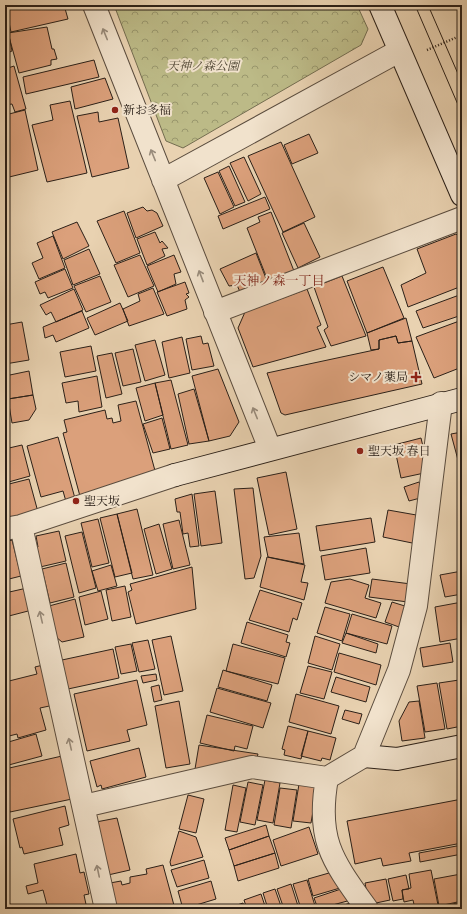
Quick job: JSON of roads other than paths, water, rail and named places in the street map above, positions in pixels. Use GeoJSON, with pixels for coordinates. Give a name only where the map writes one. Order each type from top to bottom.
{"type":"FeatureCollection","features":[{"type":"Feature","properties":{"kind":"street"},"geometry":{"type":"LineString","coordinates":[[94,5],[270,449]]}},
{"type":"Feature","properties":{"kind":"street"},"geometry":{"type":"LineString","coordinates":[[380,5],[462,195]]}},
{"type":"Feature","properties":{"kind":"street"},"geometry":{"type":"LineString","coordinates":[[163,180],[401,56]]}},
{"type":"Feature","properties":{"kind":"street"},"geometry":{"type":"LineString","coordinates":[[215,312],[462,218]]}},
{"type":"Feature","properties":{"kind":"street"},"geometry":{"type":"LineString","coordinates":[[106,909],[84,806],[13,527],[175,475],[440,403],[462,399]]}},
{"type":"Feature","properties":{"kind":"street"},"geometry":{"type":"LineString","coordinates":[[364,756],[399,670],[416,606],[440,403]]}},
{"type":"Feature","properties":{"kind":"street"},"geometry":{"type":"LineString","coordinates":[[84,806],[252,767],[327,778],[364,756],[397,759],[462,746]]}},
{"type":"Feature","properties":{"kind":"street"},"geometry":{"type":"LineString","coordinates":[[327,778],[322,817],[331,856],[367,909]]}},
{"type":"Feature","properties":{"kind":"tram line"},"geometry":{"type":"LineString","coordinates":[[415,5],[462,114]]}},
{"type":"Feature","properties":{"kind":"tram line"},"geometry":{"type":"LineString","coordinates":[[428,5],[462,83]]}},
{"type":"Feature","properties":{"kind":"place","name":"新お多福"},"geometry":{"type":"Point","coordinates":[115,110]}},
{"type":"Feature","properties":{"kind":"place","name":"シマノ薬局"},"geometry":{"type":"Point","coordinates":[416,377]}},
{"type":"Feature","properties":{"kind":"place","name":"聖天坂 春日"},"geometry":{"type":"Point","coordinates":[360,451]}},
{"type":"Feature","properties":{"kind":"place","name":"聖天坂"},"geometry":{"type":"Point","coordinates":[76,501]}},
{"type":"Feature","properties":{"kind":"district","name":"天神ノ森一丁目"},"geometry":{"type":"Point","coordinates":[279,280]}},
{"type":"Feature","properties":{"kind":"park label","name":"天神ノ森公園"},"geometry":{"type":"Point","coordinates":[203,66]}}]}
